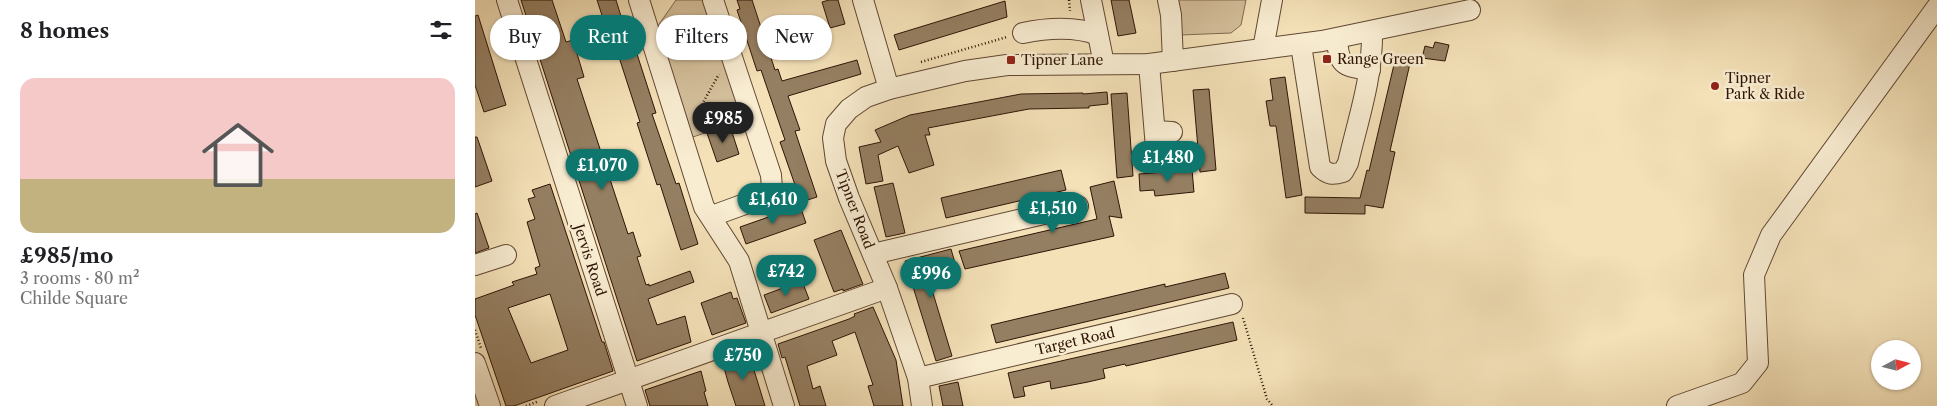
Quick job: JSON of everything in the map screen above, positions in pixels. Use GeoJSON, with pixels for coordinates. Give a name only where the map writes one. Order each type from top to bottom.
{"type":"FeatureCollection","features":[{"type":"Feature","properties":{"kind":"street","name":"Jervis Road"},"geometry":{"type":"LineString","coordinates":[[507,0],[637,406]]}},
{"type":"Feature","properties":{"kind":"street"},"geometry":{"type":"LineString","coordinates":[[639,0],[704,207],[712,216],[739,261],[763,333],[784,406]]}},
{"type":"Feature","properties":{"kind":"street"},"geometry":{"type":"LineString","coordinates":[[713,0],[718,15]]}},
{"type":"Feature","properties":{"kind":"street"},"geometry":{"type":"LineString","coordinates":[[863,0],[889,89],[934,77],[1007,65],[1149,64],[1301,45],[1372,32],[1470,10]]}},
{"type":"Feature","properties":{"kind":"street"},"geometry":{"type":"LineString","coordinates":[[1091,0],[1103,64]]}},
{"type":"Feature","properties":{"kind":"street"},"geometry":{"type":"LineString","coordinates":[[1168,0],[1171,15],[1173,61]]}},
{"type":"Feature","properties":{"kind":"street"},"geometry":{"type":"LineString","coordinates":[[1263,49],[1272,0]]}},
{"type":"Feature","properties":{"kind":"street"},"geometry":{"type":"LineString","coordinates":[[1677,406],[1743,383],[1758,363],[1754,275],[1771,235],[1937,7]]}},
{"type":"Feature","properties":{"kind":"street"},"geometry":{"type":"LineString","coordinates":[[1023,33],[1069,30],[1087,31],[1098,35]]}},
{"type":"Feature","properties":{"kind":"street"},"geometry":{"type":"LineString","coordinates":[[1301,45],[1320,167],[1327,174],[1334,174],[1343,172],[1348,163],[1370,70],[1372,32]]}},
{"type":"Feature","properties":{"kind":"street"},"geometry":{"type":"LineString","coordinates":[[1337,39],[1338,55],[1341,62],[1348,66],[1370,70]]}},
{"type":"Feature","properties":{"kind":"street"},"geometry":{"type":"LineString","coordinates":[[712,216],[764,197],[772,189],[771,175],[733,60]]}},
{"type":"Feature","properties":{"kind":"street"},"geometry":{"type":"LineString","coordinates":[[1149,64],[1161,137]]}},
{"type":"Feature","properties":{"kind":"street","name":"Tipner Road"},"geometry":{"type":"LineString","coordinates":[[889,89],[866,97],[849,108],[836,124],[833,138],[836,161],[887,288],[918,378],[922,406]]}},
{"type":"Feature","properties":{"kind":"street"},"geometry":{"type":"LineString","coordinates":[[873,254],[1078,206]]}},
{"type":"Feature","properties":{"kind":"street"},"geometry":{"type":"LineString","coordinates":[[475,266],[506,255]]}},
{"type":"Feature","properties":{"kind":"street"},"geometry":{"type":"LineString","coordinates":[[555,406],[887,288]]}},
{"type":"Feature","properties":{"kind":"street","name":"Target Road"},"geometry":{"type":"LineString","coordinates":[[918,378],[1233,304]]}},
{"type":"Feature","properties":{"kind":"street"},"geometry":{"type":"LineString","coordinates":[[475,363],[490,406]]}},
{"type":"Feature","properties":{"kind":"path"},"geometry":{"type":"LineString","coordinates":[[920,62],[1023,33]]}},
{"type":"Feature","properties":{"kind":"path"},"geometry":{"type":"LineString","coordinates":[[683,139],[728,60]]}},
{"type":"Feature","properties":{"kind":"path"},"geometry":{"type":"LineString","coordinates":[[1233,304],[1237,304],[1241,311],[1267,399],[1273,406]]}},
{"type":"Feature","properties":{"kind":"shaded area"},"geometry":{"type":"Polygon","coordinates":[[[676,0],[705,0],[710,15],[666,15],[676,0]]]}},
{"type":"Feature","properties":{"kind":"shaded area"},"geometry":{"type":"Polygon","coordinates":[[[1177,0],[1246,0],[1241,25],[1231,33],[1180,35],[1177,0]]]}},
{"type":"Feature","properties":{"kind":"shaded area"},"geometry":{"type":"Polygon","coordinates":[[[665,60],[724,60],[743,120],[690,138],[665,60]]]}},
{"type":"Feature","properties":{"kind":"building"},"geometry":{"type":"Polygon","coordinates":[[[521,0],[552,0],[557,15],[526,15],[521,0]]]}},
{"type":"Feature","properties":{"kind":"building"},"geometry":{"type":"Polygon","coordinates":[[[597,0],[616,0],[621,15],[602,15],[597,0]]]}},
{"type":"Feature","properties":{"kind":"building"},"geometry":{"type":"Polygon","coordinates":[[[737,0],[752,0],[757,15],[757,60],[772,60],[775,70],[778,69],[782,81],[857,60],[861,74],[788,96],[800,130],[795,131],[817,197],[801,202],[780,142],[785,140],[761,70],[757,71],[747,40],[747,15],[739,15],[737,10],[740,9],[737,0]]]}},
{"type":"Feature","properties":{"kind":"building"},"geometry":{"type":"Polygon","coordinates":[[[838,0],[845,24],[832,27],[832,15],[826,15],[822,2],[838,0]]]}},
{"type":"Feature","properties":{"kind":"building"},"geometry":{"type":"Polygon","coordinates":[[[1111,0],[1129,0],[1136,33],[1118,36],[1111,0]]]}},
{"type":"Feature","properties":{"kind":"building"},"geometry":{"type":"Polygon","coordinates":[[[1005,1],[1007,17],[899,50],[894,35],[1005,1]]]}},
{"type":"Feature","properties":{"kind":"building"},"geometry":{"type":"Polygon","coordinates":[[[478,15],[490,54],[490,60],[492,60],[506,105],[484,112],[475,85],[475,16],[478,15]]]}},
{"type":"Feature","properties":{"kind":"building"},"geometry":{"type":"Polygon","coordinates":[[[560,24],[566,42],[570,41],[570,60],[579,60],[584,77],[577,79],[628,234],[633,232],[641,256],[637,257],[646,285],[649,284],[649,286],[690,271],[694,282],[648,299],[657,325],[685,316],[691,342],[637,361],[540,60],[560,60],[560,24]]]}},
{"type":"Feature","properties":{"kind":"building"},"geometry":{"type":"Polygon","coordinates":[[[1435,42],[1449,45],[1445,61],[1422,58],[1425,46],[1433,48],[1435,42]]]}},
{"type":"Feature","properties":{"kind":"building"},"geometry":{"type":"Polygon","coordinates":[[[1396,56],[1411,59],[1390,151],[1395,152],[1383,208],[1365,205],[1365,214],[1305,213],[1305,197],[1360,198],[1367,170],[1369,171],[1396,56]]]}},
{"type":"Feature","properties":{"kind":"building"},"geometry":{"type":"Polygon","coordinates":[[[620,60],[639,60],[656,113],[652,114],[676,184],[679,183],[698,244],[681,250],[660,184],[657,185],[637,123],[640,122],[620,60]]]}},
{"type":"Feature","properties":{"kind":"building"},"geometry":{"type":"Polygon","coordinates":[[[1285,77],[1302,195],[1286,198],[1276,126],[1270,126],[1266,101],[1273,100],[1270,79],[1285,77]]]}},
{"type":"Feature","properties":{"kind":"building"},"geometry":{"type":"Polygon","coordinates":[[[1209,89],[1216,170],[1200,172],[1193,90],[1209,89]]]}},
{"type":"Feature","properties":{"kind":"building"},"geometry":{"type":"Polygon","coordinates":[[[1107,92],[1108,104],[1089,106],[1089,108],[1029,109],[928,128],[930,135],[925,135],[934,165],[909,173],[898,146],[878,155],[883,181],[866,184],[859,147],[881,142],[875,130],[910,115],[1021,94],[1107,92]]]}},
{"type":"Feature","properties":{"kind":"building"},"geometry":{"type":"Polygon","coordinates":[[[1127,93],[1133,176],[1117,178],[1111,94],[1127,93]]]}},
{"type":"Feature","properties":{"kind":"building"},"geometry":{"type":"Polygon","coordinates":[[[730,126],[739,154],[717,162],[707,133],[730,126]]]}},
{"type":"Feature","properties":{"kind":"building"},"geometry":{"type":"Polygon","coordinates":[[[475,137],[477,137],[492,181],[475,187],[475,137]]]}},
{"type":"Feature","properties":{"kind":"building"},"geometry":{"type":"Polygon","coordinates":[[[1061,170],[1066,190],[946,218],[941,198],[1061,170]]]}},
{"type":"Feature","properties":{"kind":"building"},"geometry":{"type":"Polygon","coordinates":[[[1192,170],[1194,192],[1155,196],[1154,190],[1140,191],[1139,174],[1192,170]]]}},
{"type":"Feature","properties":{"kind":"building"},"geometry":{"type":"Polygon","coordinates":[[[1114,181],[1122,218],[1109,216],[1114,236],[965,269],[959,251],[1097,219],[1090,187],[1114,181]]]}},
{"type":"Feature","properties":{"kind":"building"},"geometry":{"type":"Polygon","coordinates":[[[893,183],[905,233],[886,237],[874,187],[893,183]]]}},
{"type":"Feature","properties":{"kind":"building"},"geometry":{"type":"Polygon","coordinates":[[[550,184],[613,371],[514,406],[506,406],[475,315],[475,299],[514,285],[512,282],[537,274],[535,268],[540,266],[527,222],[535,219],[528,199],[535,197],[532,190],[550,184]],[[550,294],[508,308],[531,363],[568,350],[550,294]]]}},
{"type":"Feature","properties":{"kind":"building"},"geometry":{"type":"Polygon","coordinates":[[[800,206],[806,223],[746,244],[740,227],[800,206]]]}},
{"type":"Feature","properties":{"kind":"building"},"geometry":{"type":"Polygon","coordinates":[[[477,213],[489,248],[475,253],[475,214],[477,213]]]}},
{"type":"Feature","properties":{"kind":"building"},"geometry":{"type":"Polygon","coordinates":[[[841,230],[863,284],[834,292],[814,240],[841,230]]]}},
{"type":"Feature","properties":{"kind":"building"},"geometry":{"type":"Polygon","coordinates":[[[951,249],[955,263],[926,270],[952,356],[936,361],[905,261],[951,249]]]}},
{"type":"Feature","properties":{"kind":"building"},"geometry":{"type":"Polygon","coordinates":[[[1225,273],[1229,288],[996,343],[991,325],[1165,284],[1165,287],[1225,273]]]}},
{"type":"Feature","properties":{"kind":"building"},"geometry":{"type":"Polygon","coordinates":[[[802,281],[809,299],[771,313],[764,295],[802,281]]]}},
{"type":"Feature","properties":{"kind":"building"},"geometry":{"type":"Polygon","coordinates":[[[731,292],[733,299],[737,298],[746,323],[712,335],[701,303],[731,292]]]}},
{"type":"Feature","properties":{"kind":"building"},"geometry":{"type":"Polygon","coordinates":[[[873,307],[896,360],[903,406],[874,406],[868,386],[873,385],[855,332],[832,341],[837,355],[807,366],[813,389],[820,386],[826,406],[800,406],[785,357],[782,358],[778,344],[849,319],[855,316],[854,314],[873,307]]]}},
{"type":"Feature","properties":{"kind":"building"},"geometry":{"type":"Polygon","coordinates":[[[1233,322],[1237,340],[1126,366],[1125,364],[1103,369],[1105,378],[1088,382],[1051,389],[1050,381],[1023,387],[1025,396],[1014,398],[1008,373],[1233,322]]]}},
{"type":"Feature","properties":{"kind":"building"},"geometry":{"type":"Polygon","coordinates":[[[748,351],[765,406],[736,406],[728,382],[723,364],[731,361],[730,358],[748,351]]]}},
{"type":"Feature","properties":{"kind":"building"},"geometry":{"type":"Polygon","coordinates":[[[701,371],[708,406],[650,406],[645,390],[701,371]]]}},
{"type":"Feature","properties":{"kind":"building"},"geometry":{"type":"Polygon","coordinates":[[[958,382],[963,406],[943,406],[939,386],[958,382]]]}},
{"type":"Feature","properties":{"kind":"place","name":"Range Green"},"geometry":{"type":"Point","coordinates":[1327,59]}},
{"type":"Feature","properties":{"kind":"place","name":"Tipner Lane"},"geometry":{"type":"Point","coordinates":[1011,60]}},
{"type":"Feature","properties":{"kind":"place","name":"Tipner Park & Ride"},"geometry":{"type":"Point","coordinates":[1715,86]}}]}
